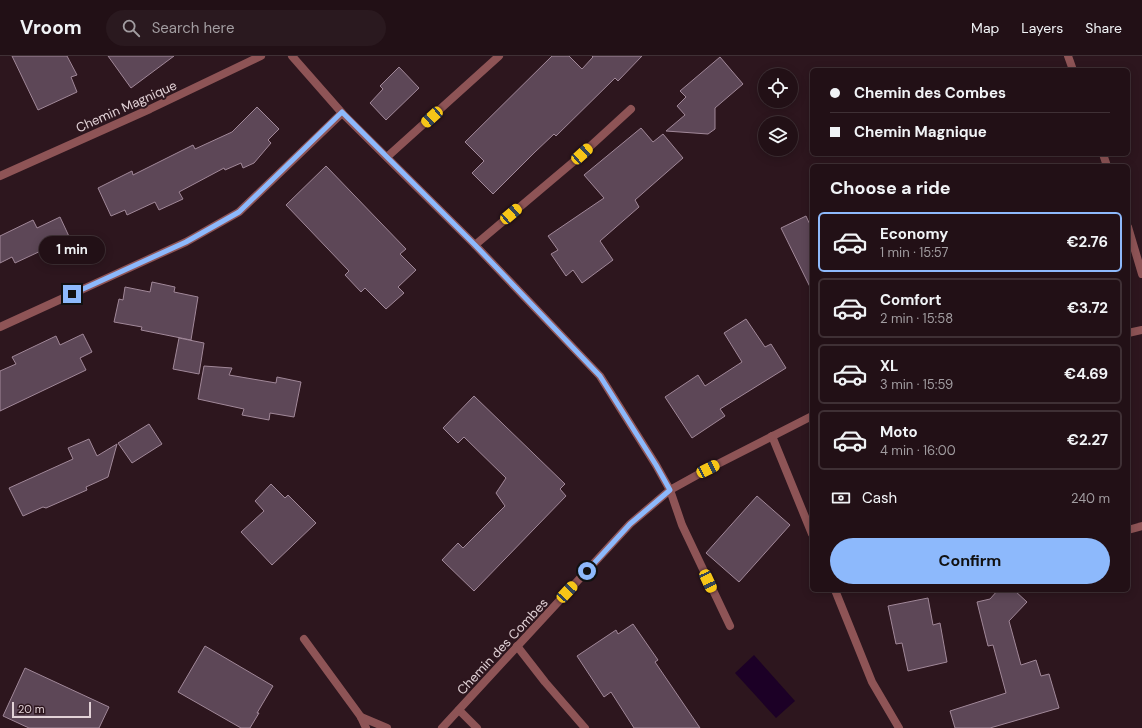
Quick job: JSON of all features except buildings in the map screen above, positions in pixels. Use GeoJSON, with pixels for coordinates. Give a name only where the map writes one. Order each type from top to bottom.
{"type":"FeatureCollection","features":[{"type":"Feature","properties":{"kind":"street","name":"Chemin Magnique"},"geometry":{"type":"LineString","coordinates":[[0,176],[150,109],[261,56]]}},
{"type":"Feature","properties":{"kind":"street"},"geometry":{"type":"LineString","coordinates":[[292,56],[342,112],[475,245],[600,376],[670,490],[682,526],[730,626]]}},
{"type":"Feature","properties":{"kind":"street"},"geometry":{"type":"LineString","coordinates":[[387,157],[499,56]]}},
{"type":"Feature","properties":{"kind":"street"},"geometry":{"type":"LineString","coordinates":[[1068,56],[1072,68]]}},
{"type":"Feature","properties":{"kind":"street"},"geometry":{"type":"LineString","coordinates":[[475,245],[572,163],[631,109]]}},
{"type":"Feature","properties":{"kind":"street"},"geometry":{"type":"LineString","coordinates":[[0,327],[186,242],[239,212],[342,112]]}},
{"type":"Feature","properties":{"kind":"street"},"geometry":{"type":"LineString","coordinates":[[1130,234],[1142,274]]}},
{"type":"Feature","properties":{"kind":"street"},"geometry":{"type":"LineString","coordinates":[[1130,333],[1142,330]]}},
{"type":"Feature","properties":{"kind":"street","name":"Chemin des Combes"},"geometry":{"type":"LineString","coordinates":[[442,728],[630,524],[670,490],[810,417]]}},
{"type":"Feature","properties":{"kind":"street"},"geometry":{"type":"LineString","coordinates":[[772,436],[810,529]]}},
{"type":"Feature","properties":{"kind":"street"},"geometry":{"type":"LineString","coordinates":[[1130,529],[1142,526]]}},
{"type":"Feature","properties":{"kind":"street"},"geometry":{"type":"LineString","coordinates":[[836,592],[872,682],[899,728]]}},
{"type":"Feature","properties":{"kind":"street"},"geometry":{"type":"LineString","coordinates":[[304,639],[361,717],[366,728]]}},
{"type":"Feature","properties":{"kind":"street"},"geometry":{"type":"LineString","coordinates":[[517,646],[545,682],[585,728]]}},
{"type":"Feature","properties":{"kind":"street"},"geometry":{"type":"LineString","coordinates":[[459,710],[477,728]]}},
{"type":"Feature","properties":{"kind":"street"},"geometry":{"type":"LineString","coordinates":[[361,717],[387,728]]}},
{"type":"Feature","properties":{"kind":"shaded area"},"geometry":{"type":"Polygon","coordinates":[[[754,655],[795,701],[776,718],[735,673],[754,655]]]}},
{"type":"Feature","properties":{"kind":"route"},"geometry":{"type":"LineString","coordinates":[[72,294],[186,242],[239,212],[342,112],[475,245],[600,376],[670,490],[630,524],[587,571]]}}]}
